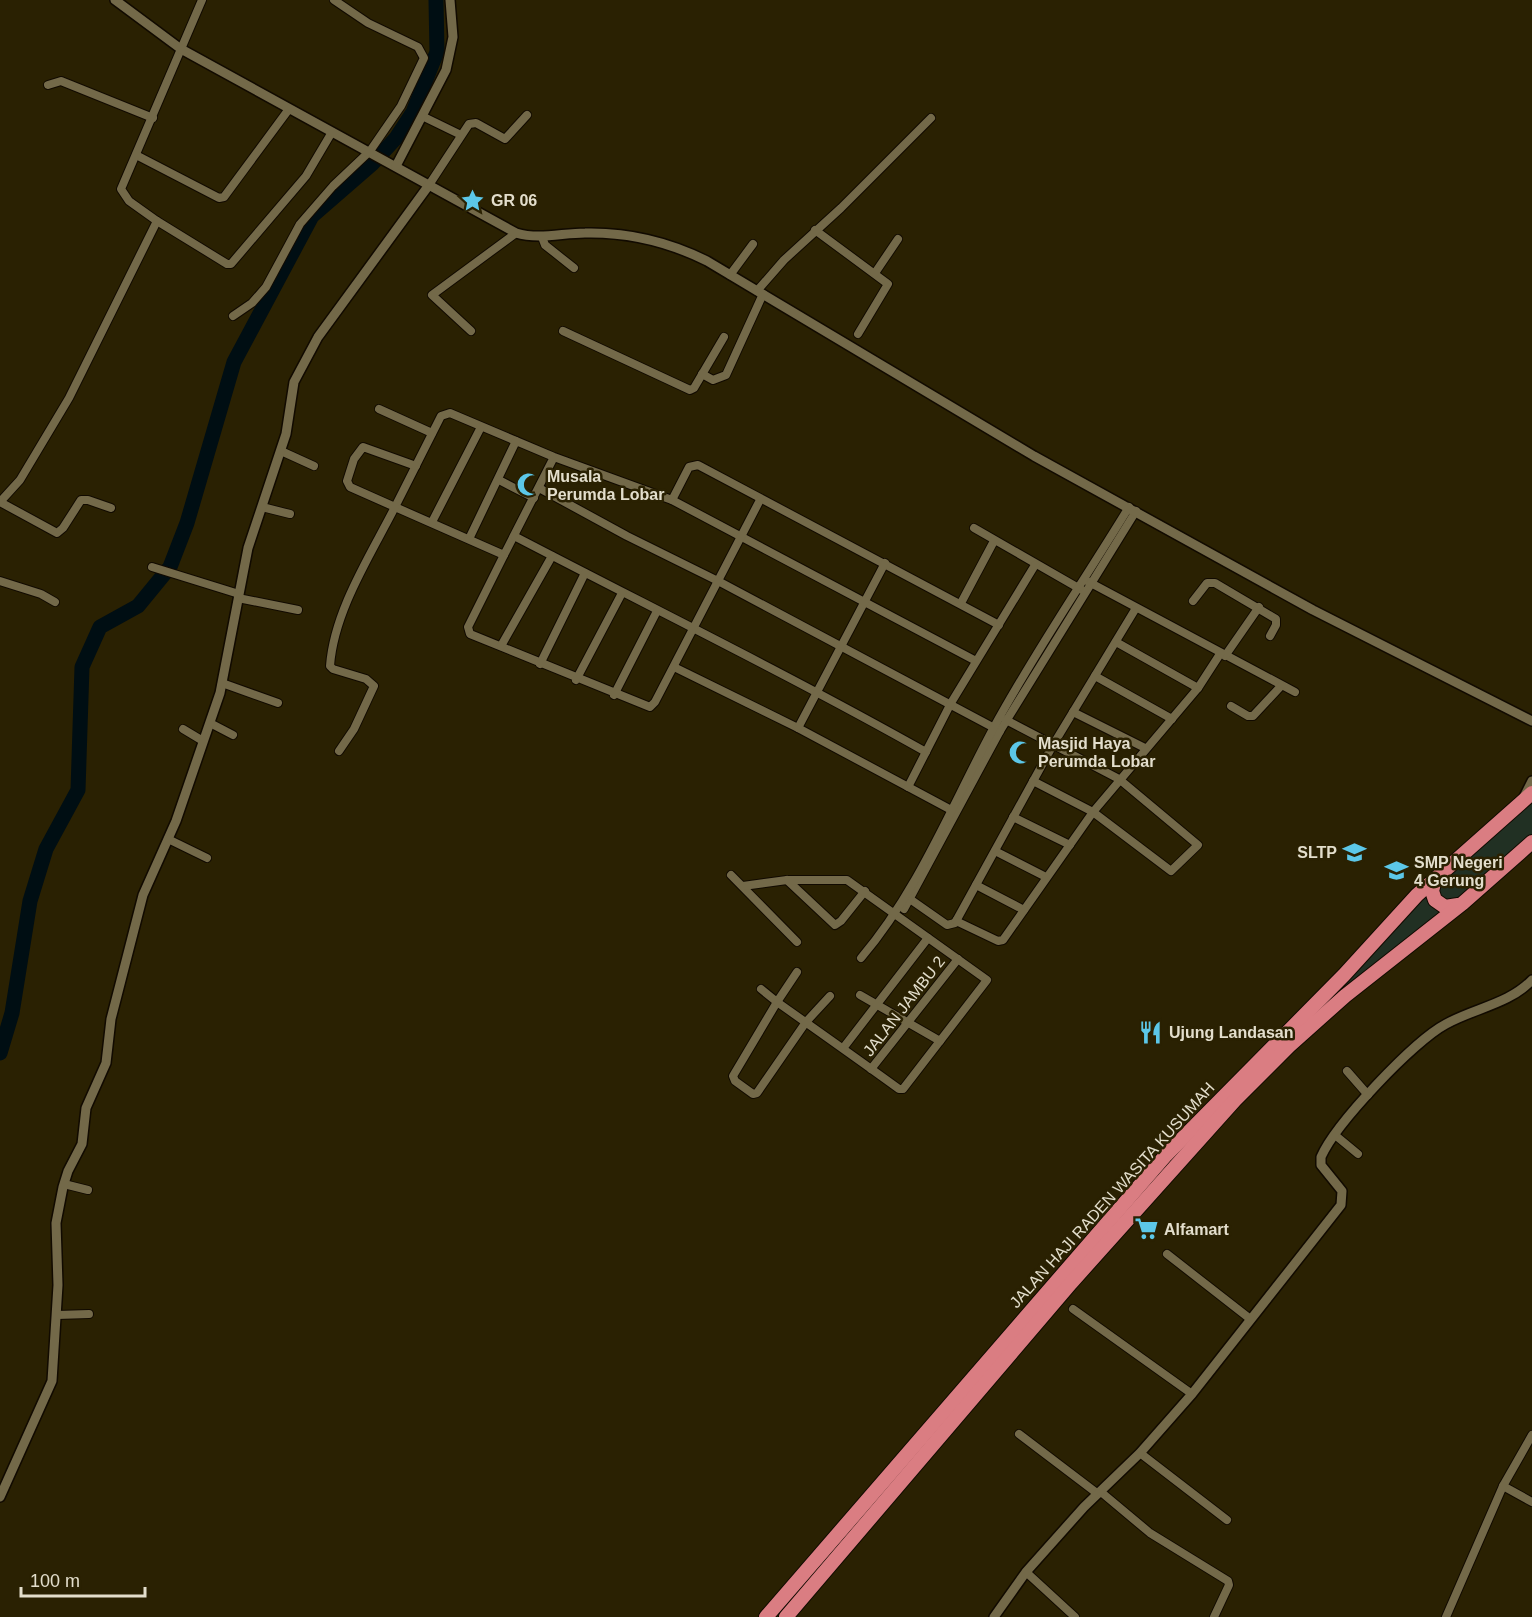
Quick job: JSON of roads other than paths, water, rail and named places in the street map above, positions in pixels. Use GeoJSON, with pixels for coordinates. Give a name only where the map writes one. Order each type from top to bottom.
{"type":"FeatureCollection","features":[{"type":"Feature","properties":{"kind":"highway","name":"JALAN HAJI RADEN WASITA KUSUMAH"},"geometry":{"type":"LineString","coordinates":[[766,1617],[1171,1159],[1435,879],[1527,797]]}},
{"type":"Feature","properties":{"kind":"highway","name":"JALAN HAJI RADEN WASITA KUSUMAH"},"geometry":{"type":"LineString","coordinates":[[786,1617],[1171,1159],[1322,1016],[1462,903],[1532,842]]}},
{"type":"Feature","properties":{"kind":"highway"},"geometry":{"type":"LineString","coordinates":[[1435,879],[1432,891],[1440,905],[1448,908],[1462,903]]}},
{"type":"Feature","properties":{"kind":"street"},"geometry":{"type":"LineString","coordinates":[[202,0],[121,192],[129,201],[157,221],[227,264],[231,264],[306,176],[332,132]]}},
{"type":"Feature","properties":{"kind":"street"},"geometry":{"type":"LineString","coordinates":[[233,316],[252,303],[266,287],[300,224],[327,192],[372,152],[413,86],[424,54],[418,47],[368,23],[335,0]]}},
{"type":"Feature","properties":{"kind":"street"},"geometry":{"type":"LineString","coordinates":[[394,165],[438,90],[452,48],[450,0]]}},
{"type":"Feature","properties":{"kind":"street"},"geometry":{"type":"LineString","coordinates":[[116,1],[181,49],[516,233],[542,237],[588,233],[658,241],[693,254],[1024,450],[1313,610],[1527,719],[1532,729]]}},
{"type":"Feature","properties":{"kind":"street"},"geometry":{"type":"LineString","coordinates":[[48,85],[61,81],[153,118]]}},
{"type":"Feature","properties":{"kind":"street"},"geometry":{"type":"LineString","coordinates":[[136,155],[219,198],[224,197],[289,110]]}},
{"type":"Feature","properties":{"kind":"street"},"geometry":{"type":"LineString","coordinates":[[0,1497],[52,1381],[57,1315],[56,1223],[64,1184],[82,1144],[86,1108],[106,1063],[111,1019],[143,895],[170,840],[203,741],[226,685],[248,548],[265,508],[284,452],[294,382],[303,362],[346,297],[433,187],[466,126],[476,123],[506,138],[527,115]]}},
{"type":"Feature","properties":{"kind":"street"},"geometry":{"type":"LineString","coordinates":[[424,117],[461,135]]}},
{"type":"Feature","properties":{"kind":"street"},"geometry":{"type":"LineString","coordinates":[[702,374],[713,380],[726,375],[760,293],[784,260],[841,208],[931,118]]}},
{"type":"Feature","properties":{"kind":"street"},"geometry":{"type":"LineString","coordinates":[[111,508],[88,500],[81,500],[63,528],[57,533],[0,502],[20,480],[69,399],[157,221]]}},
{"type":"Feature","properties":{"kind":"street"},"geometry":{"type":"LineString","coordinates":[[815,230],[886,281],[888,287],[858,334]]}},
{"type":"Feature","properties":{"kind":"street"},"geometry":{"type":"LineString","coordinates":[[471,331],[432,294],[516,233]]}},
{"type":"Feature","properties":{"kind":"street"},"geometry":{"type":"LineString","coordinates":[[542,237],[545,245],[574,267]]}},
{"type":"Feature","properties":{"kind":"street"},"geometry":{"type":"LineString","coordinates":[[875,273],[898,239]]}},
{"type":"Feature","properties":{"kind":"street"},"geometry":{"type":"LineString","coordinates":[[730,275],[753,244]]}},
{"type":"Feature","properties":{"kind":"street"},"geometry":{"type":"LineString","coordinates":[[563,331],[690,390],[694,388],[724,337]]}},
{"type":"Feature","properties":{"kind":"street"},"geometry":{"type":"LineString","coordinates":[[379,409],[432,433]]}},
{"type":"Feature","properties":{"kind":"street"},"geometry":{"type":"LineString","coordinates":[[339,751],[354,729],[374,686],[366,679],[333,669],[330,666],[332,649],[346,606],[432,433],[441,416],[447,413],[554,457],[672,500],[742,535],[864,603],[976,661]]}},
{"type":"Feature","properties":{"kind":"street"},"geometry":{"type":"LineString","coordinates":[[432,522],[481,427]]}},
{"type":"Feature","properties":{"kind":"street"},"geometry":{"type":"LineString","coordinates":[[469,539],[516,441]]}},
{"type":"Feature","properties":{"kind":"street"},"geometry":{"type":"LineString","coordinates":[[416,466],[365,447],[360,448],[354,459],[348,484],[504,555]]}},
{"type":"Feature","properties":{"kind":"street"},"geometry":{"type":"LineString","coordinates":[[284,452],[314,466]]}},
{"type":"Feature","properties":{"kind":"street"},"geometry":{"type":"LineString","coordinates":[[554,457],[468,629],[470,634],[645,707],[651,707],[674,666],[760,500]]}},
{"type":"Feature","properties":{"kind":"street"},"geometry":{"type":"LineString","coordinates":[[672,500],[689,467],[695,465],[999,625]]}},
{"type":"Feature","properties":{"kind":"street"},"geometry":{"type":"LineString","coordinates":[[499,480],[534,498]]}},
{"type":"Feature","properties":{"kind":"street"},"geometry":{"type":"LineString","coordinates":[[540,488],[627,536],[718,581],[997,729]]}},
{"type":"Feature","properties":{"kind":"street"},"geometry":{"type":"LineString","coordinates":[[265,508],[290,514]]}},
{"type":"Feature","properties":{"kind":"street"},"geometry":{"type":"LineString","coordinates":[[997,729],[1006,720],[1133,509]]}},
{"type":"Feature","properties":{"kind":"street"},"geometry":{"type":"LineString","coordinates":[[974,528],[1035,566],[1082,591]]}},
{"type":"Feature","properties":{"kind":"street"},"geometry":{"type":"LineString","coordinates":[[514,536],[692,630],[817,690],[926,752]]}},
{"type":"Feature","properties":{"kind":"street"},"geometry":{"type":"LineString","coordinates":[[961,603],[994,541]]}},
{"type":"Feature","properties":{"kind":"street"},"geometry":{"type":"LineString","coordinates":[[501,646],[552,556]]}},
{"type":"Feature","properties":{"kind":"street"},"geometry":{"type":"LineString","coordinates":[[798,729],[885,563]]}},
{"type":"Feature","properties":{"kind":"street"},"geometry":{"type":"LineString","coordinates":[[908,787],[951,703],[1035,566]]}},
{"type":"Feature","properties":{"kind":"street"},"geometry":{"type":"LineString","coordinates":[[152,567],[241,597],[298,610]]}},
{"type":"Feature","properties":{"kind":"street"},"geometry":{"type":"LineString","coordinates":[[540,664],[585,573]]}},
{"type":"Feature","properties":{"kind":"street"},"geometry":{"type":"LineString","coordinates":[[0,581],[41,594],[55,602]]}},
{"type":"Feature","properties":{"kind":"street"},"geometry":{"type":"LineString","coordinates":[[1088,581],[1222,655],[1295,692]]}},
{"type":"Feature","properties":{"kind":"street"},"geometry":{"type":"LineString","coordinates":[[1193,601],[1206,584],[1212,582],[1259,607],[1278,621],[1270,636]]}},
{"type":"Feature","properties":{"kind":"street"},"geometry":{"type":"LineString","coordinates":[[861,958],[909,898],[997,729],[1082,591]]}},
{"type":"Feature","properties":{"kind":"street"},"geometry":{"type":"LineString","coordinates":[[576,680],[622,593]]}},
{"type":"Feature","properties":{"kind":"street"},"geometry":{"type":"LineString","coordinates":[[956,921],[1000,942],[1093,812],[1198,688],[1259,607]]}},
{"type":"Feature","properties":{"kind":"street"},"geometry":{"type":"LineString","coordinates":[[909,898],[947,925],[953,926],[1053,745],[1136,608]]}},
{"type":"Feature","properties":{"kind":"street"},"geometry":{"type":"LineString","coordinates":[[614,695],[657,611]]}},
{"type":"Feature","properties":{"kind":"street"},"geometry":{"type":"LineString","coordinates":[[1116,642],[1198,688]]}},
{"type":"Feature","properties":{"kind":"street"},"geometry":{"type":"LineString","coordinates":[[674,666],[954,812]]}},
{"type":"Feature","properties":{"kind":"street"},"geometry":{"type":"LineString","coordinates":[[1095,676],[1172,719]]}},
{"type":"Feature","properties":{"kind":"street"},"geometry":{"type":"LineString","coordinates":[[226,685],[278,703]]}},
{"type":"Feature","properties":{"kind":"street"},"geometry":{"type":"LineString","coordinates":[[1231,706],[1248,716],[1253,716],[1281,686]]}},
{"type":"Feature","properties":{"kind":"street"},"geometry":{"type":"LineString","coordinates":[[1073,712],[1145,748]]}},
{"type":"Feature","properties":{"kind":"street"},"geometry":{"type":"LineString","coordinates":[[1006,720],[1119,779],[1198,843],[1174,871],[1171,871],[1093,812],[1033,782]]}},
{"type":"Feature","properties":{"kind":"street"},"geometry":{"type":"LineString","coordinates":[[210,723],[233,735]]}},
{"type":"Feature","properties":{"kind":"street"},"geometry":{"type":"LineString","coordinates":[[183,729],[203,741]]}},
{"type":"Feature","properties":{"kind":"street"},"geometry":{"type":"LineString","coordinates":[[1527,797],[1532,781]]}},
{"type":"Feature","properties":{"kind":"street"},"geometry":{"type":"LineString","coordinates":[[1013,817],[1070,845]]}},
{"type":"Feature","properties":{"kind":"street"},"geometry":{"type":"LineString","coordinates":[[170,840],[207,858]]}},
{"type":"Feature","properties":{"kind":"street"},"geometry":{"type":"LineString","coordinates":[[995,851],[1046,877]]}},
{"type":"Feature","properties":{"kind":"street"},"geometry":{"type":"LineString","coordinates":[[731,875],[797,942]]}},
{"type":"Feature","properties":{"kind":"street"},"geometry":{"type":"LineString","coordinates":[[743,886],[787,880],[843,879],[865,891],[987,979],[985,985],[908,1085],[901,1089],[761,990]]}},
{"type":"Feature","properties":{"kind":"street"},"geometry":{"type":"LineString","coordinates":[[787,880],[835,925],[841,921],[865,891]]}},
{"type":"Feature","properties":{"kind":"street"},"geometry":{"type":"LineString","coordinates":[[976,885],[1024,910]]}},
{"type":"Feature","properties":{"kind":"street"},"geometry":{"type":"LineString","coordinates":[[844,1047],[928,938]]}},
{"type":"Feature","properties":{"kind":"street","name":"JALAN JAMBU 2"},"geometry":{"type":"LineString","coordinates":[[871,1069],[958,959]]}},
{"type":"Feature","properties":{"kind":"street"},"geometry":{"type":"LineString","coordinates":[[797,972],[744,1054],[733,1076],[735,1081],[753,1094],[758,1093],[806,1022],[830,996]]}},
{"type":"Feature","properties":{"kind":"street"},"geometry":{"type":"LineString","coordinates":[[994,1617],[1026,1572],[1099,1493],[1140,1453],[1192,1394],[1249,1318],[1341,1205],[1342,1191],[1321,1161],[1322,1155],[1335,1135],[1368,1095],[1433,1031],[1467,1014],[1509,998],[1532,980]]}},
{"type":"Feature","properties":{"kind":"street"},"geometry":{"type":"LineString","coordinates":[[860,995],[940,1041]]}},
{"type":"Feature","properties":{"kind":"street"},"geometry":{"type":"LineString","coordinates":[[1347,1071],[1368,1095]]}},
{"type":"Feature","properties":{"kind":"street"},"geometry":{"type":"LineString","coordinates":[[1335,1135],[1358,1154]]}},
{"type":"Feature","properties":{"kind":"street"},"geometry":{"type":"LineString","coordinates":[[64,1184],[88,1190]]}},
{"type":"Feature","properties":{"kind":"street"},"geometry":{"type":"LineString","coordinates":[[1167,1254],[1249,1318]]}},
{"type":"Feature","properties":{"kind":"street"},"geometry":{"type":"LineString","coordinates":[[1074,1309],[1192,1394]]}},
{"type":"Feature","properties":{"kind":"street"},"geometry":{"type":"LineString","coordinates":[[57,1315],[89,1314]]}},
{"type":"Feature","properties":{"kind":"street"},"geometry":{"type":"LineString","coordinates":[[1019,1434],[1150,1533],[1228,1581],[1230,1585],[1214,1617]]}},
{"type":"Feature","properties":{"kind":"street"},"geometry":{"type":"LineString","coordinates":[[1446,1617],[1503,1486],[1532,1436]]}},
{"type":"Feature","properties":{"kind":"street"},"geometry":{"type":"LineString","coordinates":[[1140,1453],[1227,1520]]}},
{"type":"Feature","properties":{"kind":"street"},"geometry":{"type":"LineString","coordinates":[[1503,1486],[1532,1502]]}},
{"type":"Feature","properties":{"kind":"street"},"geometry":{"type":"LineString","coordinates":[[1026,1572],[1071,1616]]}},
{"type":"Feature","properties":{"kind":"waterway"},"geometry":{"type":"LineString","coordinates":[[0,1053],[12,1013],[30,901],[46,849],[78,790],[82,667],[100,627],[138,606],[170,567],[187,523],[234,362],[312,216],[373,163],[396,138],[413,112],[437,52],[436,0]]}},
{"type":"Feature","properties":{"kind":"place","name":"GR 06"},"geometry":{"type":"Point","coordinates":[473,200]}},
{"type":"Feature","properties":{"kind":"place","name":"Musala Perumda Lobar"},"geometry":{"type":"Point","coordinates":[529,485]}},
{"type":"Feature","properties":{"kind":"place","name":"Masjid Haya Perumda Lobar"},"geometry":{"type":"Point","coordinates":[1020,752]}},
{"type":"Feature","properties":{"kind":"place","name":"SLTP"},"geometry":{"type":"Point","coordinates":[1355,852]}},
{"type":"Feature","properties":{"kind":"place","name":"SMP Negeri 4 Gerung"},"geometry":{"type":"Point","coordinates":[1396,871]}},
{"type":"Feature","properties":{"kind":"place","name":"Ujung Landasan"},"geometry":{"type":"Point","coordinates":[1151,1032]}},
{"type":"Feature","properties":{"kind":"place","name":"Alfamart"},"geometry":{"type":"Point","coordinates":[1146,1229]}}]}
